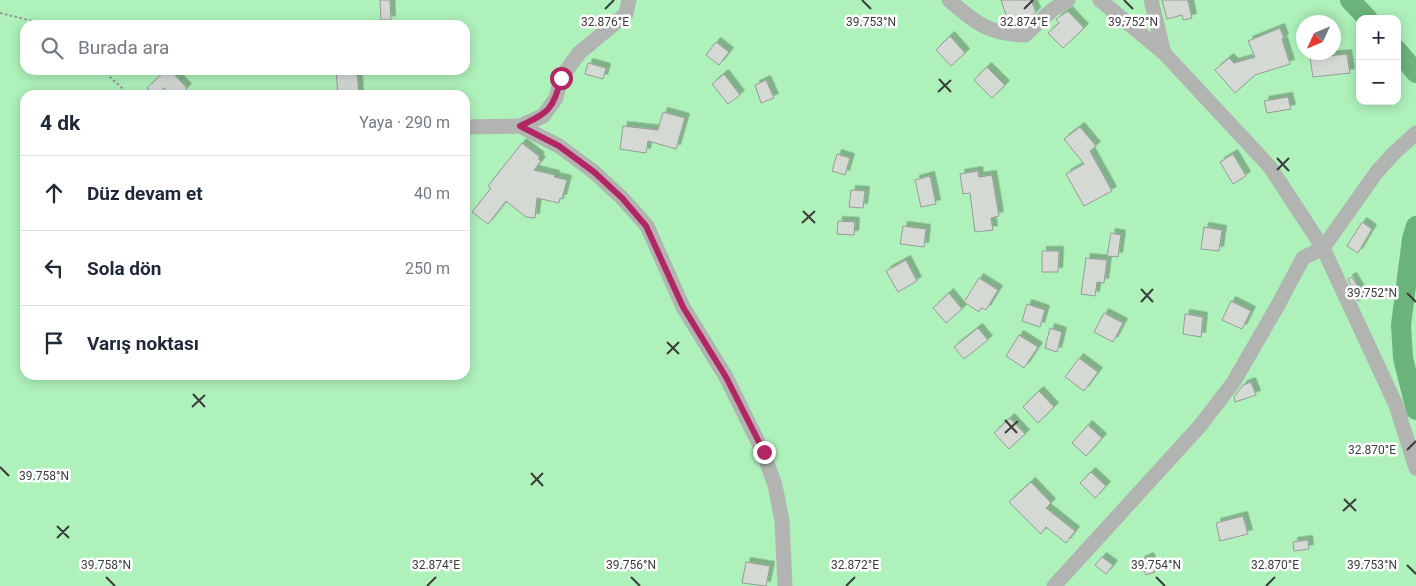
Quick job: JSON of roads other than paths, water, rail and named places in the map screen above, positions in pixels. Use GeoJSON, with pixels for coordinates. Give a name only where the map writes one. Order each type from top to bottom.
{"type":"FeatureCollection","features":[{"type":"Feature","properties":{"kind":"street"},"geometry":{"type":"LineString","coordinates":[[470,127],[520,126],[542,116],[556,98],[561,78],[578,53],[626,14],[629,0]]}},
{"type":"Feature","properties":{"kind":"street"},"geometry":{"type":"LineString","coordinates":[[949,0],[977,23],[1006,35],[1025,35],[1052,10],[1068,0]]}},
{"type":"Feature","properties":{"kind":"street"},"geometry":{"type":"LineString","coordinates":[[1100,0],[1164,52],[1270,167],[1323,248],[1396,405],[1416,468]]}},
{"type":"Feature","properties":{"kind":"street"},"geometry":{"type":"LineString","coordinates":[[1151,0],[1164,52]]}},
{"type":"Feature","properties":{"kind":"street"},"geometry":{"type":"LineString","coordinates":[[520,126],[559,146],[594,172],[622,198],[646,226],[683,307],[726,377],[764,452],[775,485],[782,521],[785,586]]}},
{"type":"Feature","properties":{"kind":"street"},"geometry":{"type":"LineString","coordinates":[[1054,586],[1199,427],[1233,383],[1303,258],[1323,248],[1376,173],[1416,133]]}},
{"type":"Feature","properties":{"kind":"waterway"},"geometry":{"type":"LineString","coordinates":[[1350,0],[1364,15]]}},
{"type":"Feature","properties":{"kind":"waterway"},"geometry":{"type":"LineString","coordinates":[[1401,55],[1416,73]]}},
{"type":"Feature","properties":{"kind":"waterway"},"geometry":{"type":"LineString","coordinates":[[1416,226],[1412,239],[1401,325],[1403,358],[1416,410]]}}]}
